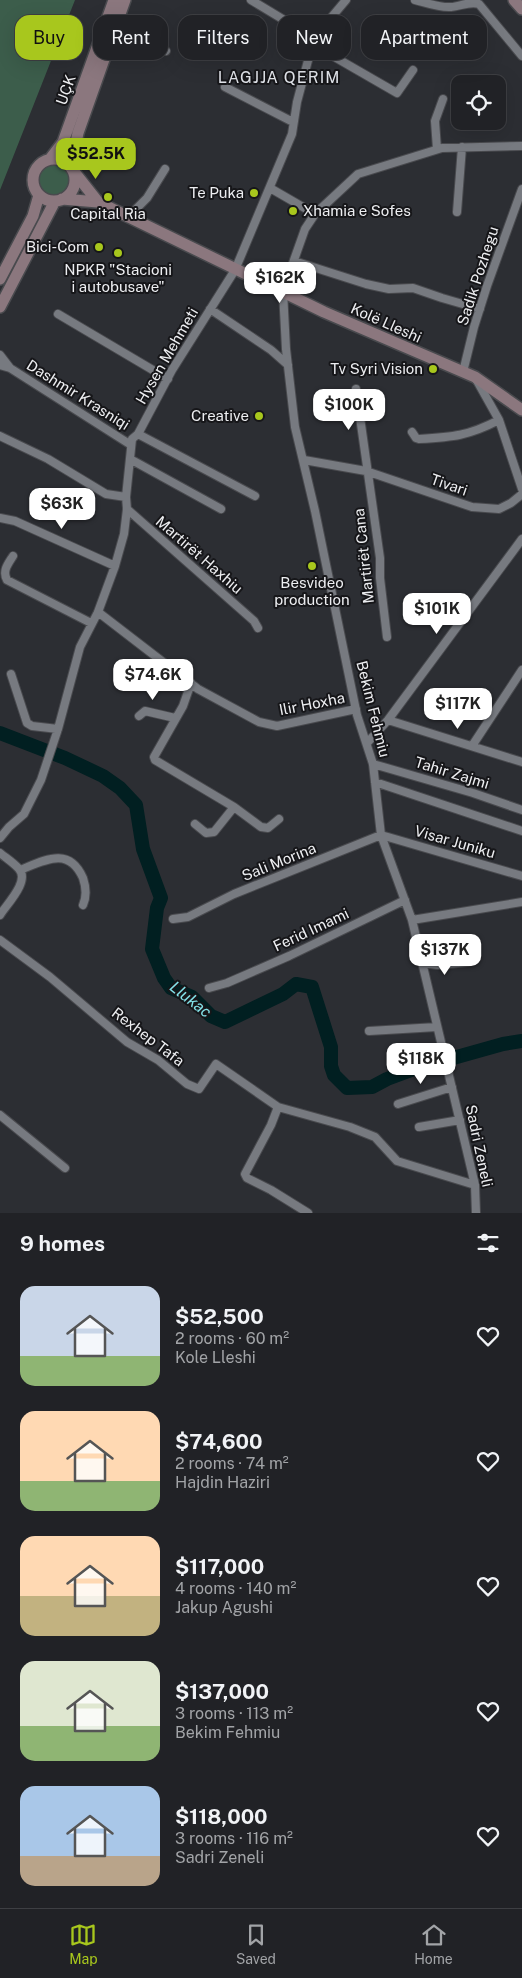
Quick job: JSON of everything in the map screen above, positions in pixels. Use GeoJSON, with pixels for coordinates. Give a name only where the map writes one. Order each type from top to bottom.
{"type":"FeatureCollection","features":[{"type":"Feature","properties":{"kind":"street","name":"UÇK"},"geometry":{"type":"LineString","coordinates":[[0,279],[33,216],[39,195],[33,182],[34,174],[37,167],[50,159],[62,142],[114,0]]}},
{"type":"Feature","properties":{"kind":"street","name":"UÇK"},"geometry":{"type":"LineString","coordinates":[[120,15],[125,0]]}},
{"type":"Feature","properties":{"kind":"street"},"geometry":{"type":"LineString","coordinates":[[251,0],[277,17]]}},
{"type":"Feature","properties":{"kind":"street"},"geometry":{"type":"LineString","coordinates":[[334,15],[346,0]]}},
{"type":"Feature","properties":{"kind":"street"},"geometry":{"type":"LineString","coordinates":[[415,0],[450,7],[474,2],[480,4],[522,56]]}},
{"type":"Feature","properties":{"kind":"street"},"geometry":{"type":"LineString","coordinates":[[514,0],[522,10]]}},
{"type":"Feature","properties":{"kind":"street","name":"UÇK"},"geometry":{"type":"LineString","coordinates":[[0,307],[58,200],[69,195],[73,189],[73,170],[78,133],[104,60]]}},
{"type":"Feature","properties":{"kind":"street","name":"Hysen Mehmeti"},"geometry":{"type":"LineString","coordinates":[[0,838],[8,827],[24,814],[41,780],[58,729],[80,647],[98,612],[115,566],[124,534],[132,439],[138,434],[168,379],[234,270],[292,134],[293,122],[308,60]]}},
{"type":"Feature","properties":{"kind":"street"},"geometry":{"type":"LineString","coordinates":[[344,60],[397,93],[412,70]]}},
{"type":"Feature","properties":{"kind":"street"},"geometry":{"type":"LineString","coordinates":[[225,88],[293,122]]}},
{"type":"Feature","properties":{"kind":"street"},"geometry":{"type":"LineString","coordinates":[[437,149],[435,121],[444,99]]}},
{"type":"Feature","properties":{"kind":"street"},"geometry":{"type":"LineString","coordinates":[[283,291],[305,229],[316,214],[358,174],[437,149],[522,146]]}},
{"type":"Feature","properties":{"kind":"street"},"geometry":{"type":"LineString","coordinates":[[457,212],[462,147]]}},
{"type":"Feature","properties":{"kind":"street"},"geometry":{"type":"LineString","coordinates":[[50,159],[58,159],[73,170],[98,202]]}},
{"type":"Feature","properties":{"kind":"street"},"geometry":{"type":"LineString","coordinates":[[127,218],[147,198],[165,169]]}},
{"type":"Feature","properties":{"kind":"street"},"geometry":{"type":"LineString","coordinates":[[270,188],[316,214]]}},
{"type":"Feature","properties":{"kind":"street","name":"Sadik Pozhegu"},"geometry":{"type":"LineString","coordinates":[[463,372],[480,309],[522,189]]}},
{"type":"Feature","properties":{"kind":"street"},"geometry":{"type":"LineString","coordinates":[[39,195],[47,199],[98,202]]}},
{"type":"Feature","properties":{"kind":"street","name":"Kolë Lleshi"},"geometry":{"type":"LineString","coordinates":[[98,202],[127,218],[332,316],[463,372],[522,410]]}},
{"type":"Feature","properties":{"kind":"street"},"geometry":{"type":"LineString","coordinates":[[294,261],[366,284],[389,289],[413,288],[480,309]]}},
{"type":"Feature","properties":{"kind":"street","name":"Bekim Fehmiu"},"geometry":{"type":"LineString","coordinates":[[283,291],[286,349],[295,427],[304,460],[356,709],[373,764],[381,835],[412,920],[437,1027]]}},
{"type":"Feature","properties":{"kind":"street"},"geometry":{"type":"LineString","coordinates":[[210,309],[271,350],[288,365]]}},
{"type":"Feature","properties":{"kind":"street"},"geometry":{"type":"LineString","coordinates":[[58,314],[168,379]]}},
{"type":"Feature","properties":{"kind":"street","name":"Dashmir Krasniqi"},"geometry":{"type":"LineString","coordinates":[[0,355],[10,368],[131,445]]}},
{"type":"Feature","properties":{"kind":"street","name":"Dashmir Krasniqi"},"geometry":{"type":"LineString","coordinates":[[0,366],[10,368]]}},
{"type":"Feature","properties":{"kind":"street"},"geometry":{"type":"LineString","coordinates":[[475,378],[499,420],[522,489]]}},
{"type":"Feature","properties":{"kind":"street"},"geometry":{"type":"LineString","coordinates":[[356,388],[366,472]]}},
{"type":"Feature","properties":{"kind":"street"},"geometry":{"type":"LineString","coordinates":[[412,432],[419,439],[460,436],[478,431],[499,420]]}},
{"type":"Feature","properties":{"kind":"street"},"geometry":{"type":"LineString","coordinates":[[138,434],[255,496]]}},
{"type":"Feature","properties":{"kind":"street"},"geometry":{"type":"LineString","coordinates":[[0,436],[48,460],[106,494],[126,497]]}},
{"type":"Feature","properties":{"kind":"street"},"geometry":{"type":"LineString","coordinates":[[130,459],[221,509]]}},
{"type":"Feature","properties":{"kind":"street","name":"Tivari"},"geometry":{"type":"LineString","coordinates":[[304,460],[366,472],[472,507],[499,509],[511,503],[522,494]]}},
{"type":"Feature","properties":{"kind":"street","name":"Martirët Cana"},"geometry":{"type":"LineString","coordinates":[[366,472],[380,558],[380,578],[387,637]]}},
{"type":"Feature","properties":{"kind":"street","name":"Martirët Haxhiu"},"geometry":{"type":"LineString","coordinates":[[126,509],[256,624]]}},
{"type":"Feature","properties":{"kind":"street"},"geometry":{"type":"LineString","coordinates":[[0,518],[14,521],[115,566]]}},
{"type":"Feature","properties":{"kind":"street"},"geometry":{"type":"LineString","coordinates":[[367,743],[388,720],[522,539]]}},
{"type":"Feature","properties":{"kind":"street"},"geometry":{"type":"LineString","coordinates":[[13,556],[5,569],[7,580],[91,623]]}},
{"type":"Feature","properties":{"kind":"street","name":"Ilir Hoxha"},"geometry":{"type":"LineString","coordinates":[[98,612],[191,684],[259,722],[277,726],[356,709]]}},
{"type":"Feature","properties":{"kind":"street"},"geometry":{"type":"LineString","coordinates":[[472,746],[522,670]]}},
{"type":"Feature","properties":{"kind":"street"},"geometry":{"type":"LineString","coordinates":[[11,674],[27,723],[32,726],[58,729]]}},
{"type":"Feature","properties":{"kind":"street"},"geometry":{"type":"LineString","coordinates":[[513,683],[522,684]]}},
{"type":"Feature","properties":{"kind":"street"},"geometry":{"type":"LineString","coordinates":[[191,684],[183,706],[174,718],[154,755],[155,760],[234,807],[261,827],[268,828],[279,819]]}},
{"type":"Feature","properties":{"kind":"street"},"geometry":{"type":"LineString","coordinates":[[139,716],[145,711],[174,718]]}},
{"type":"Feature","properties":{"kind":"street"},"geometry":{"type":"LineString","coordinates":[[388,720],[522,762]]}},
{"type":"Feature","properties":{"kind":"street","name":"Tahir Zajmi"},"geometry":{"type":"LineString","coordinates":[[373,764],[473,793],[522,810]]}},
{"type":"Feature","properties":{"kind":"street"},"geometry":{"type":"LineString","coordinates":[[375,782],[522,831]]}},
{"type":"Feature","properties":{"kind":"street"},"geometry":{"type":"LineString","coordinates":[[195,824],[206,833],[214,832],[234,807]]}},
{"type":"Feature","properties":{"kind":"street","name":"Visar Juniku"},"geometry":{"type":"LineString","coordinates":[[381,835],[522,876]]}},
{"type":"Feature","properties":{"kind":"street","name":"Sali Morina"},"geometry":{"type":"LineString","coordinates":[[173,919],[188,917],[234,894],[381,835]]}},
{"type":"Feature","properties":{"kind":"street"},"geometry":{"type":"LineString","coordinates":[[0,853],[20,870],[23,876],[21,886],[0,915]]}},
{"type":"Feature","properties":{"kind":"street"},"geometry":{"type":"LineString","coordinates":[[20,870],[57,858],[68,859],[78,867],[84,882],[86,897],[83,904]]}},
{"type":"Feature","properties":{"kind":"street","name":"Ferid Imami"},"geometry":{"type":"LineString","coordinates":[[209,988],[289,956],[405,900]]}},
{"type":"Feature","properties":{"kind":"street"},"geometry":{"type":"LineString","coordinates":[[412,920],[522,902]]}},
{"type":"Feature","properties":{"kind":"street","name":"Rexhep Tafa"},"geometry":{"type":"LineString","coordinates":[[0,940],[50,977],[127,1042],[158,1060],[187,1084],[199,1089],[216,1064],[278,1107],[350,1127],[375,1138],[397,1161],[476,1185]]}},
{"type":"Feature","properties":{"kind":"street"},"geometry":{"type":"LineString","coordinates":[[423,963],[438,965],[468,962]]}},
{"type":"Feature","properties":{"kind":"street"},"geometry":{"type":"LineString","coordinates":[[369,1031],[437,1027]]}},
{"type":"Feature","properties":{"kind":"street","name":"Sadri Zeneli"},"geometry":{"type":"LineString","coordinates":[[437,1027],[476,1185],[477,1212]]}},
{"type":"Feature","properties":{"kind":"street"},"geometry":{"type":"LineString","coordinates":[[398,1104],[452,1087]]}},
{"type":"Feature","properties":{"kind":"street"},"geometry":{"type":"LineString","coordinates":[[278,1107],[271,1125],[245,1174],[247,1178],[271,1190],[308,1213]]}},
{"type":"Feature","properties":{"kind":"street"},"geometry":{"type":"LineString","coordinates":[[0,1115],[65,1168]]}},
{"type":"Feature","properties":{"kind":"street"},"geometry":{"type":"LineString","coordinates":[[419,1127],[460,1120]]}},
{"type":"Feature","properties":{"kind":"green space"},"geometry":{"type":"Polygon","coordinates":[[[0,0],[75,0],[69,15],[15,15],[15,60],[51,60],[0,190],[0,0]]]}},
{"type":"Feature","properties":{"kind":"green space"},"geometry":{"type":"Polygon","coordinates":[[[54,164],[60,165],[65,169],[69,174],[69,186],[65,191],[60,195],[54,196],[48,195],[43,191],[39,186],[38,180],[39,174],[43,169],[48,165],[54,164]]]}},
{"type":"Feature","properties":{"kind":"waterway","name":"Llukac"},"geometry":{"type":"LineString","coordinates":[[0,733],[65,758],[103,776],[120,788],[136,805],[143,849],[161,898],[157,908],[152,949],[164,978],[171,988],[192,997],[211,1016],[225,1022],[283,994],[296,984],[312,987],[331,1047],[331,1066],[334,1075],[347,1088],[372,1087],[414,1069],[503,1044],[522,1041]]}},
{"type":"Feature","properties":{"kind":"place","name":"Te Puka"},"geometry":{"type":"Point","coordinates":[254,193]}},
{"type":"Feature","properties":{"kind":"place","name":"Capital Ria"},"geometry":{"type":"Point","coordinates":[108,197]}},
{"type":"Feature","properties":{"kind":"place","name":"Xhamia e Sofes"},"geometry":{"type":"Point","coordinates":[293,211]}},
{"type":"Feature","properties":{"kind":"place","name":"Bici-Com"},"geometry":{"type":"Point","coordinates":[99,247]}},
{"type":"Feature","properties":{"kind":"place","name":"NPKR \"Stacioni i autobusave\""},"geometry":{"type":"Point","coordinates":[118,253]}},
{"type":"Feature","properties":{"kind":"place","name":"Tv Syri Vision"},"geometry":{"type":"Point","coordinates":[433,369]}},
{"type":"Feature","properties":{"kind":"place","name":"Creative"},"geometry":{"type":"Point","coordinates":[259,416]}},
{"type":"Feature","properties":{"kind":"place","name":"Besvideo production"},"geometry":{"type":"Point","coordinates":[312,566]}},
{"type":"Feature","properties":{"kind":"district","name":"LAGJJA QERIM"},"geometry":{"type":"Point","coordinates":[279,77]}}]}
